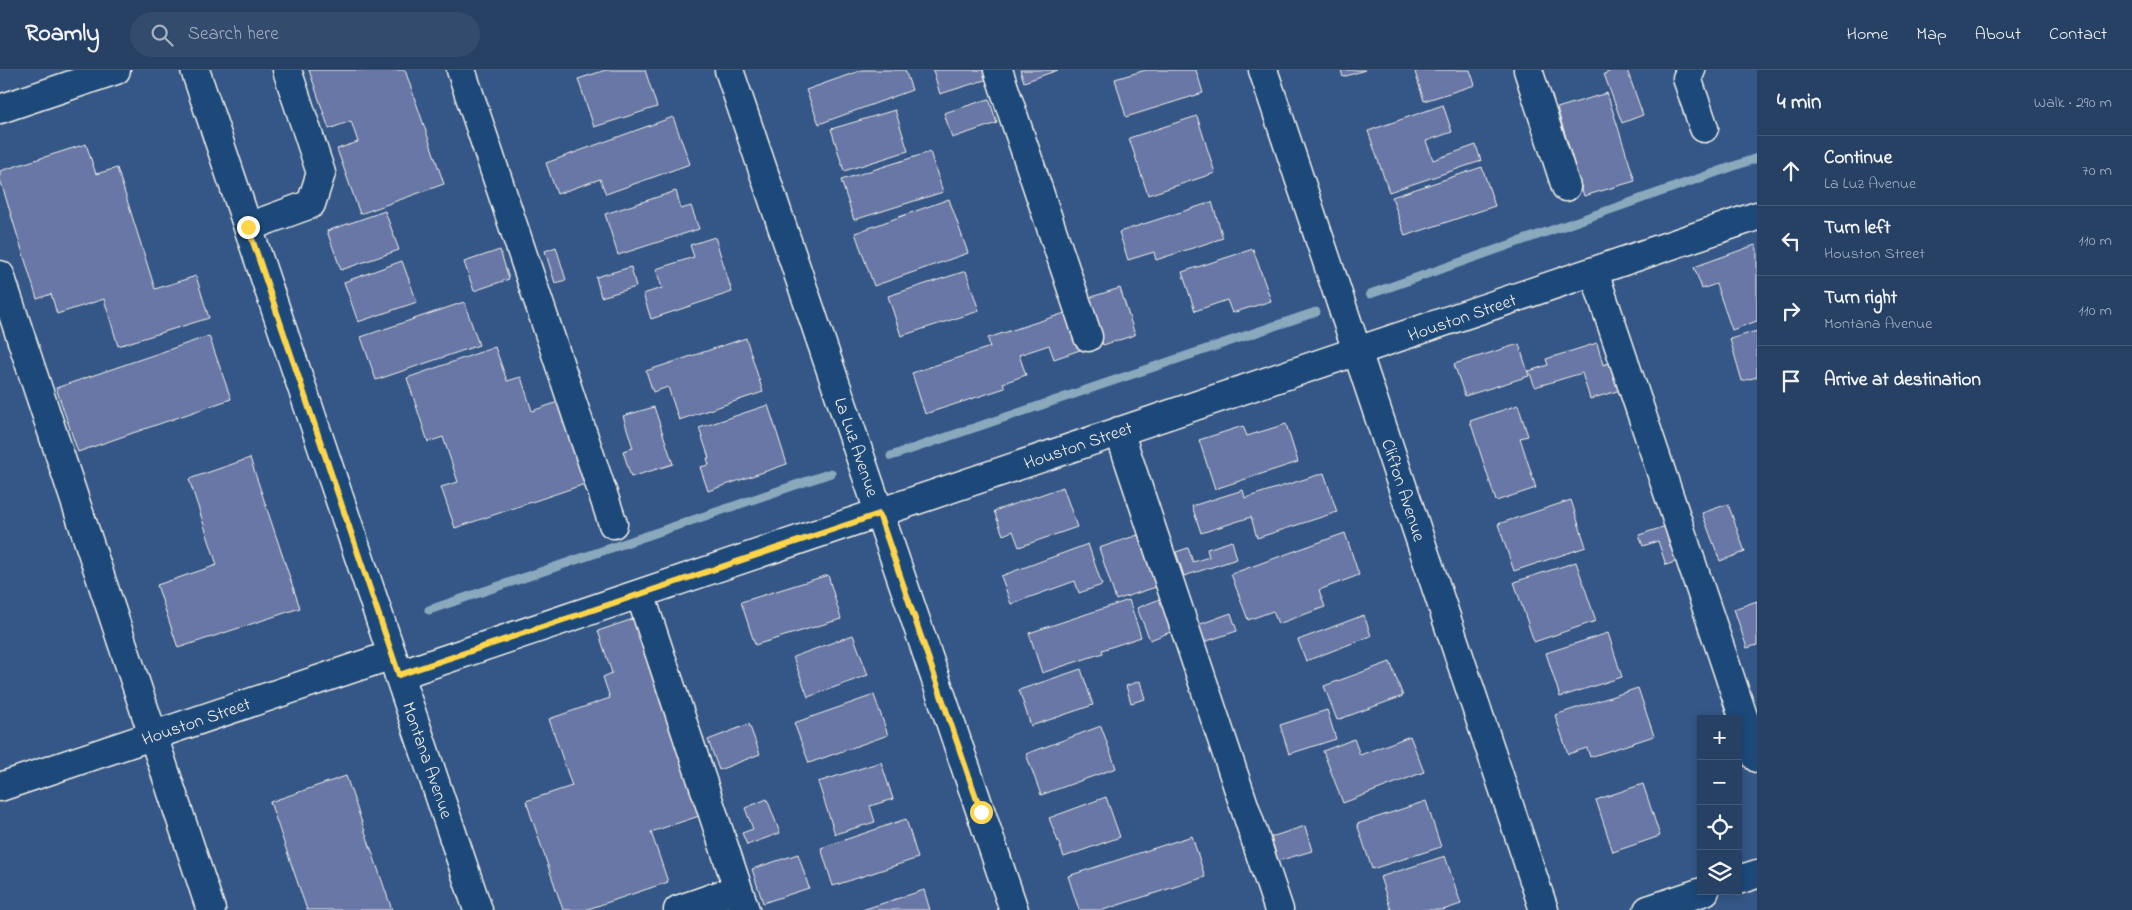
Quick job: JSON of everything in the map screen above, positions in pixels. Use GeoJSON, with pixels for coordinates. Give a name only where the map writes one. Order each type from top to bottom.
{"type":"FeatureCollection","features":[{"type":"Feature","properties":{"kind":"street"},"geometry":{"type":"LineString","coordinates":[[0,109],[116,70]]}},
{"type":"Feature","properties":{"kind":"street","name":"Montana Avenue"},"geometry":{"type":"LineString","coordinates":[[195,70],[478,910]]}},
{"type":"Feature","properties":{"kind":"street"},"geometry":{"type":"LineString","coordinates":[[248,227],[311,204],[321,173],[287,70]]}},
{"type":"Feature","properties":{"kind":"street"},"geometry":{"type":"LineString","coordinates":[[461,70],[613,524]]}},
{"type":"Feature","properties":{"kind":"street","name":"La Luz Avenue"},"geometry":{"type":"LineString","coordinates":[[729,70],[1014,910]]}},
{"type":"Feature","properties":{"kind":"street"},"geometry":{"type":"LineString","coordinates":[[998,70],[1088,337]]}},
{"type":"Feature","properties":{"kind":"street","name":"Clifton Avenue"},"geometry":{"type":"LineString","coordinates":[[1263,70],[1544,910]]}},
{"type":"Feature","properties":{"kind":"street"},"geometry":{"type":"LineString","coordinates":[[1528,70],[1566,187]]}},
{"type":"Feature","properties":{"kind":"street"},"geometry":{"type":"LineString","coordinates":[[1691,70],[1687,78],[1704,128]]}},
{"type":"Feature","properties":{"kind":"street","name":"Houston Street"},"geometry":{"type":"LineString","coordinates":[[0,787],[152,736],[640,594],[1757,216]]}},
{"type":"Feature","properties":{"kind":"street"},"geometry":{"type":"LineString","coordinates":[[1594,272],[1757,758]]}},
{"type":"Feature","properties":{"kind":"street"},"geometry":{"type":"LineString","coordinates":[[0,275],[211,910]]}},
{"type":"Feature","properties":{"kind":"street"},"geometry":{"type":"LineString","coordinates":[[1119,431],[1279,910]]}},
{"type":"Feature","properties":{"kind":"street"},"geometry":{"type":"LineString","coordinates":[[640,594],[742,899],[678,910]]}},
{"type":"Feature","properties":{"kind":"street"},"geometry":{"type":"LineString","coordinates":[[1742,879],[1757,874]]}},
{"type":"Feature","properties":{"kind":"street"},"geometry":{"type":"LineString","coordinates":[[1648,910],[1697,894]]}},
{"type":"Feature","properties":{"kind":"building"},"geometry":{"type":"Polygon","coordinates":[[[309,70],[405,70],[444,184],[360,214],[337,149],[358,142],[351,121],[329,129],[309,70]]]}},
{"type":"Feature","properties":{"kind":"building"},"geometry":{"type":"Polygon","coordinates":[[[606,70],[645,70],[657,107],[594,127],[578,79],[606,70]]]}},
{"type":"Feature","properties":{"kind":"building"},"geometry":{"type":"Polygon","coordinates":[[[862,70],[905,70],[912,90],[819,124],[806,90],[862,70]]]}},
{"type":"Feature","properties":{"kind":"building"},"geometry":{"type":"Polygon","coordinates":[[[933,70],[985,70],[988,79],[940,94],[933,70]]]}},
{"type":"Feature","properties":{"kind":"building"},"geometry":{"type":"Polygon","coordinates":[[[1020,70],[1058,70],[1024,82],[1020,70]]]}},
{"type":"Feature","properties":{"kind":"building"},"geometry":{"type":"Polygon","coordinates":[[[1146,70],[1196,70],[1203,93],[1126,117],[1115,79],[1146,70]]]}},
{"type":"Feature","properties":{"kind":"building"},"geometry":{"type":"Polygon","coordinates":[[[1341,70],[1365,70],[1343,77],[1341,70]]]}},
{"type":"Feature","properties":{"kind":"building"},"geometry":{"type":"Polygon","coordinates":[[[1420,70],[1470,70],[1475,85],[1424,101],[1415,72],[1420,70]]]}},
{"type":"Feature","properties":{"kind":"building"},"geometry":{"type":"Polygon","coordinates":[[[1613,70],[1627,70],[1643,115],[1622,123],[1604,74],[1613,70]]]}},
{"type":"Feature","properties":{"kind":"building"},"geometry":{"type":"Polygon","coordinates":[[[1607,93],[1635,181],[1584,196],[1557,108],[1607,93]]]}},
{"type":"Feature","properties":{"kind":"building"},"geometry":{"type":"Polygon","coordinates":[[[989,99],[997,123],[952,138],[944,113],[989,99]]]}},
{"type":"Feature","properties":{"kind":"building"},"geometry":{"type":"Polygon","coordinates":[[[1443,105],[1452,132],[1426,141],[1433,160],[1476,145],[1481,161],[1389,192],[1368,131],[1443,105]]]}},
{"type":"Feature","properties":{"kind":"building"},"geometry":{"type":"Polygon","coordinates":[[[895,110],[908,151],[844,171],[831,129],[895,110]]]}},
{"type":"Feature","properties":{"kind":"building"},"geometry":{"type":"Polygon","coordinates":[[[1197,116],[1215,173],[1148,195],[1129,138],[1197,116]]]}},
{"type":"Feature","properties":{"kind":"building"},"geometry":{"type":"Polygon","coordinates":[[[673,117],[690,164],[606,194],[600,179],[557,194],[546,163],[673,117]]]}},
{"type":"Feature","properties":{"kind":"building"},"geometry":{"type":"Polygon","coordinates":[[[86,144],[96,174],[117,168],[155,289],[196,276],[209,318],[118,346],[104,299],[57,314],[51,294],[37,299],[0,179],[0,171],[86,144]]]}},
{"type":"Feature","properties":{"kind":"building"},"geometry":{"type":"Polygon","coordinates":[[[930,152],[943,192],[854,220],[841,180],[930,152]]]}},
{"type":"Feature","properties":{"kind":"building"},"geometry":{"type":"Polygon","coordinates":[[[1482,167],[1495,206],[1405,236],[1392,197],[1482,167]]]}},
{"type":"Feature","properties":{"kind":"building"},"geometry":{"type":"Polygon","coordinates":[[[676,191],[681,209],[691,206],[699,229],[618,255],[605,214],[676,191]]]}},
{"type":"Feature","properties":{"kind":"building"},"geometry":{"type":"Polygon","coordinates":[[[949,199],[968,253],[874,286],[855,233],[949,199]]]}},
{"type":"Feature","properties":{"kind":"building"},"geometry":{"type":"Polygon","coordinates":[[[1212,202],[1223,238],[1156,260],[1154,252],[1128,260],[1119,232],[1212,202]]]}},
{"type":"Feature","properties":{"kind":"building"},"geometry":{"type":"Polygon","coordinates":[[[385,211],[399,250],[341,270],[327,231],[385,211]]]}},
{"type":"Feature","properties":{"kind":"building"},"geometry":{"type":"Polygon","coordinates":[[[715,237],[732,292],[651,319],[643,294],[662,288],[656,269],[694,257],[690,245],[715,237]]]}},
{"type":"Feature","properties":{"kind":"building"},"geometry":{"type":"Polygon","coordinates":[[[1755,245],[1757,249],[1757,321],[1732,330],[1716,284],[1702,289],[1694,267],[1755,245]]]}},
{"type":"Feature","properties":{"kind":"building"},"geometry":{"type":"Polygon","coordinates":[[[556,247],[566,280],[555,283],[545,251],[556,247]]]}},
{"type":"Feature","properties":{"kind":"building"},"geometry":{"type":"Polygon","coordinates":[[[1253,249],[1271,301],[1232,313],[1227,300],[1195,311],[1182,272],[1253,249]]]}},
{"type":"Feature","properties":{"kind":"building"},"geometry":{"type":"Polygon","coordinates":[[[500,250],[509,279],[474,291],[464,262],[500,250]]]}},
{"type":"Feature","properties":{"kind":"building"},"geometry":{"type":"Polygon","coordinates":[[[402,261],[417,302],[358,322],[344,282],[402,261]]]}},
{"type":"Feature","properties":{"kind":"building"},"geometry":{"type":"Polygon","coordinates":[[[631,267],[636,287],[601,297],[596,277],[631,267]]]}},
{"type":"Feature","properties":{"kind":"building"},"geometry":{"type":"Polygon","coordinates":[[[966,271],[979,311],[901,336],[888,296],[966,271]]]}},
{"type":"Feature","properties":{"kind":"building"},"geometry":{"type":"Polygon","coordinates":[[[1120,288],[1135,335],[1103,345],[1088,298],[1120,288]]]}},
{"type":"Feature","properties":{"kind":"building"},"geometry":{"type":"Polygon","coordinates":[[[464,302],[479,345],[376,380],[361,337],[464,302]]]}},
{"type":"Feature","properties":{"kind":"building"},"geometry":{"type":"Polygon","coordinates":[[[1068,312],[1080,350],[1054,359],[1049,345],[1019,355],[1026,375],[1003,383],[1005,388],[925,414],[912,373],[990,347],[988,338],[1068,312]]]}},
{"type":"Feature","properties":{"kind":"building"},"geometry":{"type":"Polygon","coordinates":[[[1757,331],[1757,377],[1742,381],[1730,339],[1757,331]]]}},
{"type":"Feature","properties":{"kind":"building"},"geometry":{"type":"Polygon","coordinates":[[[209,336],[231,399],[78,452],[56,388],[209,336]]]}},
{"type":"Feature","properties":{"kind":"building"},"geometry":{"type":"Polygon","coordinates":[[[746,338],[763,392],[679,420],[668,387],[653,392],[646,371],[746,338]]]}},
{"type":"Feature","properties":{"kind":"building"},"geometry":{"type":"Polygon","coordinates":[[[1597,343],[1603,365],[1615,361],[1624,389],[1590,399],[1582,373],[1535,387],[1529,371],[1548,365],[1546,359],[1597,343]]]}},
{"type":"Feature","properties":{"kind":"building"},"geometry":{"type":"Polygon","coordinates":[[[1519,344],[1529,376],[1465,396],[1454,364],[1519,344]]]}},
{"type":"Feature","properties":{"kind":"building"},"geometry":{"type":"Polygon","coordinates":[[[495,347],[507,381],[521,377],[532,411],[561,401],[588,483],[455,528],[441,487],[458,482],[443,437],[428,442],[407,378],[495,347]]]}},
{"type":"Feature","properties":{"kind":"building"},"geometry":{"type":"Polygon","coordinates":[[[768,405],[787,464],[708,491],[700,467],[709,465],[707,458],[709,458],[699,428],[768,405]]]}},
{"type":"Feature","properties":{"kind":"building"},"geometry":{"type":"Polygon","coordinates":[[[1518,405],[1528,436],[1520,438],[1536,488],[1496,501],[1470,421],[1518,405]]]}},
{"type":"Feature","properties":{"kind":"building"},"geometry":{"type":"Polygon","coordinates":[[[654,407],[673,464],[631,477],[623,451],[633,448],[623,416],[654,407]]]}},
{"type":"Feature","properties":{"kind":"building"},"geometry":{"type":"Polygon","coordinates":[[[1286,424],[1298,462],[1215,489],[1199,440],[1243,426],[1247,436],[1286,424]]]}},
{"type":"Feature","properties":{"kind":"building"},"geometry":{"type":"Polygon","coordinates":[[[250,458],[300,608],[178,648],[157,585],[217,565],[189,479],[250,458]]]}},
{"type":"Feature","properties":{"kind":"building"},"geometry":{"type":"Polygon","coordinates":[[[1324,473],[1337,512],[1257,538],[1251,517],[1201,533],[1192,506],[1243,490],[1245,498],[1324,473]]]}},
{"type":"Feature","properties":{"kind":"building"},"geometry":{"type":"Polygon","coordinates":[[[1063,487],[1077,527],[1019,547],[1013,531],[1003,535],[994,511],[1063,487]]]}},
{"type":"Feature","properties":{"kind":"building"},"geometry":{"type":"Polygon","coordinates":[[[1571,500],[1586,547],[1514,571],[1498,524],[1571,500]]]}},
{"type":"Feature","properties":{"kind":"building"},"geometry":{"type":"Polygon","coordinates":[[[1728,504],[1745,552],[1720,561],[1702,513],[1728,504]]]}},
{"type":"Feature","properties":{"kind":"building"},"geometry":{"type":"Polygon","coordinates":[[[1666,526],[1678,561],[1666,565],[1658,541],[1643,546],[1639,535],[1666,526]]]}},
{"type":"Feature","properties":{"kind":"building"},"geometry":{"type":"Polygon","coordinates":[[[1345,533],[1359,575],[1319,590],[1325,607],[1278,624],[1273,611],[1248,620],[1231,574],[1345,533]]]}},
{"type":"Feature","properties":{"kind":"building"},"geometry":{"type":"Polygon","coordinates":[[[1138,535],[1156,587],[1116,600],[1099,548],[1138,535]]]}},
{"type":"Feature","properties":{"kind":"building"},"geometry":{"type":"Polygon","coordinates":[[[1232,541],[1237,559],[1184,576],[1176,552],[1188,548],[1193,562],[1209,557],[1207,549],[1232,541]]]}},
{"type":"Feature","properties":{"kind":"building"},"geometry":{"type":"Polygon","coordinates":[[[1088,544],[1102,585],[1079,593],[1075,581],[1011,604],[1001,576],[1088,544]]]}},
{"type":"Feature","properties":{"kind":"building"},"geometry":{"type":"Polygon","coordinates":[[[1576,562],[1596,621],[1534,642],[1514,582],[1576,562]]]}},
{"type":"Feature","properties":{"kind":"building"},"geometry":{"type":"Polygon","coordinates":[[[828,575],[841,619],[755,645],[741,602],[828,575]]]}},
{"type":"Feature","properties":{"kind":"building"},"geometry":{"type":"Polygon","coordinates":[[[1160,599],[1173,631],[1150,640],[1137,608],[1160,599]]]}},
{"type":"Feature","properties":{"kind":"building"},"geometry":{"type":"Polygon","coordinates":[[[1129,600],[1141,637],[1102,650],[1103,653],[1042,673],[1029,633],[1129,600]]]}},
{"type":"Feature","properties":{"kind":"building"},"geometry":{"type":"Polygon","coordinates":[[[1757,601],[1757,645],[1747,648],[1734,609],[1757,601]]]}},
{"type":"Feature","properties":{"kind":"building"},"geometry":{"type":"Polygon","coordinates":[[[1231,613],[1237,631],[1204,642],[1198,625],[1231,613]]]}},
{"type":"Feature","properties":{"kind":"building"},"geometry":{"type":"Polygon","coordinates":[[[1364,615],[1371,636],[1306,661],[1298,640],[1364,615]]]}},
{"type":"Feature","properties":{"kind":"building"},"geometry":{"type":"Polygon","coordinates":[[[636,618],[702,815],[651,832],[668,882],[585,910],[563,910],[526,801],[572,786],[549,719],[610,698],[603,677],[612,673],[598,631],[636,618]]]}},
{"type":"Feature","properties":{"kind":"building"},"geometry":{"type":"Polygon","coordinates":[[[1608,633],[1622,677],[1560,697],[1546,653],[1608,633]]]}},
{"type":"Feature","properties":{"kind":"building"},"geometry":{"type":"Polygon","coordinates":[[[853,635],[868,675],[808,697],[793,657],[853,635]]]}},
{"type":"Feature","properties":{"kind":"building"},"geometry":{"type":"Polygon","coordinates":[[[1390,662],[1403,696],[1337,720],[1324,686],[1390,662]]]}},
{"type":"Feature","properties":{"kind":"building"},"geometry":{"type":"Polygon","coordinates":[[[1081,669],[1093,705],[1031,726],[1019,690],[1081,669]]]}},
{"type":"Feature","properties":{"kind":"building"},"geometry":{"type":"Polygon","coordinates":[[[1140,681],[1145,699],[1131,703],[1126,686],[1140,681]]]}},
{"type":"Feature","properties":{"kind":"building"},"geometry":{"type":"Polygon","coordinates":[[[1638,688],[1654,736],[1590,757],[1587,748],[1568,754],[1555,715],[1638,688]]]}},
{"type":"Feature","properties":{"kind":"building"},"geometry":{"type":"Polygon","coordinates":[[[874,695],[888,735],[809,763],[794,723],[874,695]]]}},
{"type":"Feature","properties":{"kind":"building"},"geometry":{"type":"Polygon","coordinates":[[[1327,710],[1336,739],[1289,754],[1280,725],[1327,710]]]}},
{"type":"Feature","properties":{"kind":"building"},"geometry":{"type":"Polygon","coordinates":[[[749,724],[760,754],[719,770],[708,740],[749,724]]]}},
{"type":"Feature","properties":{"kind":"building"},"geometry":{"type":"Polygon","coordinates":[[[1101,726],[1116,768],[1041,795],[1026,754],[1101,726]]]}},
{"type":"Feature","properties":{"kind":"building"},"geometry":{"type":"Polygon","coordinates":[[[1410,736],[1424,772],[1343,803],[1323,751],[1354,739],[1360,755],[1410,736]]]}},
{"type":"Feature","properties":{"kind":"building"},"geometry":{"type":"Polygon","coordinates":[[[881,762],[893,799],[870,806],[875,822],[835,834],[818,782],[881,762]]]}},
{"type":"Feature","properties":{"kind":"building"},"geometry":{"type":"Polygon","coordinates":[[[346,776],[392,910],[307,910],[270,802],[346,776]]]}},
{"type":"Feature","properties":{"kind":"building"},"geometry":{"type":"Polygon","coordinates":[[[1643,784],[1660,836],[1613,852],[1596,800],[1643,784]]]}},
{"type":"Feature","properties":{"kind":"building"},"geometry":{"type":"Polygon","coordinates":[[[1106,797],[1120,837],[1064,857],[1049,818],[1106,797]]]}},
{"type":"Feature","properties":{"kind":"building"},"geometry":{"type":"Polygon","coordinates":[[[767,799],[780,833],[747,845],[742,833],[753,829],[745,808],[767,799]]]}},
{"type":"Feature","properties":{"kind":"building"},"geometry":{"type":"Polygon","coordinates":[[[1426,801],[1441,847],[1372,869],[1357,824],[1426,801]]]}},
{"type":"Feature","properties":{"kind":"building"},"geometry":{"type":"Polygon","coordinates":[[[906,819],[918,858],[833,886],[821,848],[906,819]]]}},
{"type":"Feature","properties":{"kind":"building"},"geometry":{"type":"Polygon","coordinates":[[[1305,826],[1312,851],[1278,861],[1271,837],[1305,826]]]}},
{"type":"Feature","properties":{"kind":"building"},"geometry":{"type":"Polygon","coordinates":[[[1192,836],[1205,877],[1103,910],[1079,910],[1068,876],[1192,836]]]}},
{"type":"Feature","properties":{"kind":"building"},"geometry":{"type":"Polygon","coordinates":[[[798,854],[809,888],[763,903],[752,869],[798,854]]]}},
{"type":"Feature","properties":{"kind":"building"},"geometry":{"type":"Polygon","coordinates":[[[1445,856],[1461,904],[1443,910],[1391,910],[1380,877],[1445,856]]]}},
{"type":"Feature","properties":{"kind":"building"},"geometry":{"type":"Polygon","coordinates":[[[924,890],[930,910],[862,910],[924,890]]]}},
{"type":"Feature","properties":{"kind":"waterway"},"geometry":{"type":"LineString","coordinates":[[1370,294],[1757,158]]}},
{"type":"Feature","properties":{"kind":"waterway"},"geometry":{"type":"LineString","coordinates":[[891,456],[1316,312]]}},
{"type":"Feature","properties":{"kind":"waterway"},"geometry":{"type":"LineString","coordinates":[[429,610],[831,473]]}},
{"type":"Feature","properties":{"kind":"route"},"geometry":{"type":"LineString","coordinates":[[248,227],[399,675],[879,514],[981,812]]}}]}
